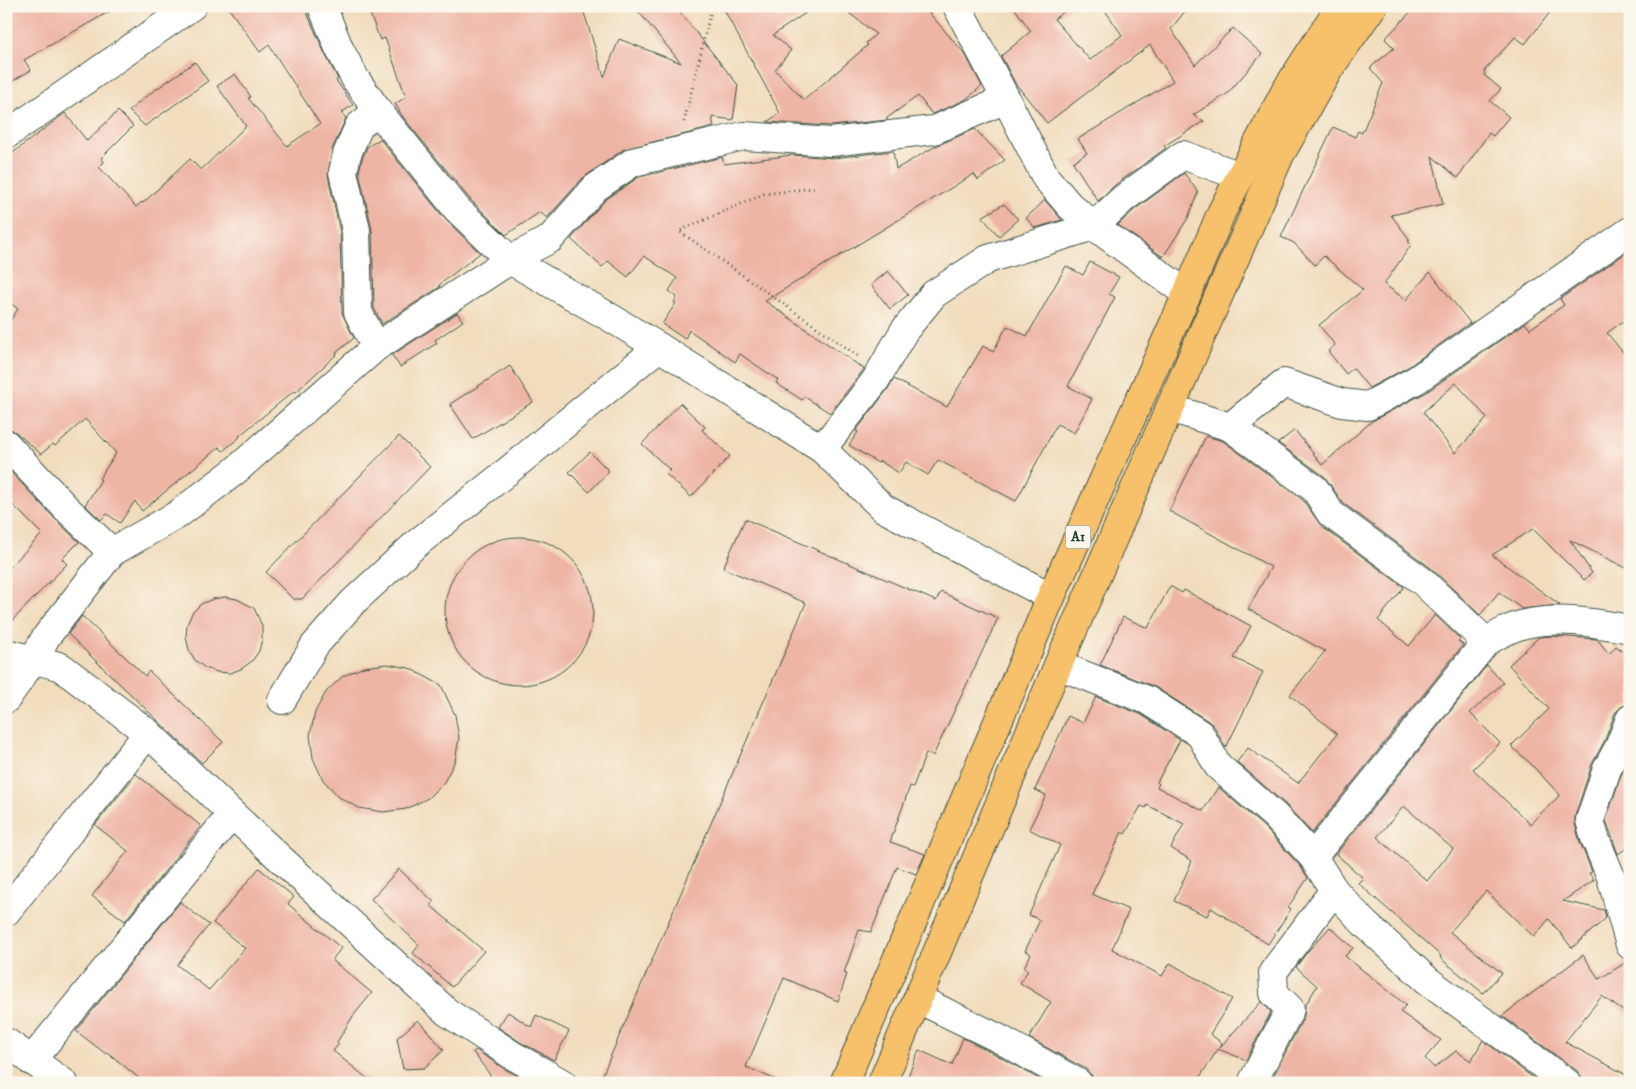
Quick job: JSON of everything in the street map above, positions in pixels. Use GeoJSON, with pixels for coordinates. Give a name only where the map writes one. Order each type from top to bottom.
{"type":"FeatureCollection","features":[{"type":"Feature","properties":{"kind":"highway","name":"A1"},"geometry":{"type":"LineString","coordinates":[[844,1083],[1051,598],[1187,294],[1222,210],[1286,90],[1340,6]]}},
{"type":"Feature","properties":{"kind":"highway","name":"A1"},"geometry":{"type":"LineString","coordinates":[[882,1083],[1058,665],[1280,155],[1329,69],[1373,6]]}},
{"type":"Feature","properties":{"kind":"street"},"geometry":{"type":"LineString","coordinates":[[6,135],[192,6]]}},
{"type":"Feature","properties":{"kind":"street"},"geometry":{"type":"LineString","coordinates":[[322,6],[339,48],[356,80],[378,111],[457,209],[510,260],[659,347],[822,449],[883,508],[1051,598]]}},
{"type":"Feature","properties":{"kind":"street"},"geometry":{"type":"LineString","coordinates":[[956,6],[1046,178],[1070,206],[1094,226],[1187,294]]}},
{"type":"Feature","properties":{"kind":"street"},"geometry":{"type":"LineString","coordinates":[[6,699],[33,660],[46,637],[112,552],[177,515],[235,472],[376,347],[510,260],[550,239],[595,188],[634,162],[744,136],[831,142],[934,130],[1006,99]]}},
{"type":"Feature","properties":{"kind":"street"},"geometry":{"type":"LineString","coordinates":[[376,347],[358,312],[356,230],[343,172],[346,154],[359,126],[378,111]]}},
{"type":"Feature","properties":{"kind":"street"},"geometry":{"type":"LineString","coordinates":[[822,449],[881,372],[904,331],[934,294],[988,259],[1094,226],[1124,198],[1183,155],[1240,176]]}},
{"type":"Feature","properties":{"kind":"street"},"geometry":{"type":"LineString","coordinates":[[1230,427],[1284,383],[1342,403],[1368,406],[1416,380],[1630,231]]}},
{"type":"Feature","properties":{"kind":"street"},"geometry":{"type":"LineString","coordinates":[[282,700],[315,645],[353,602],[416,544],[659,347]]}},
{"type":"Feature","properties":{"kind":"street"},"geometry":{"type":"LineString","coordinates":[[1170,408],[1230,427],[1315,488],[1332,514],[1422,580],[1486,642]]}},
{"type":"Feature","properties":{"kind":"street"},"geometry":{"type":"LineString","coordinates":[[6,444],[66,508],[112,552]]}},
{"type":"Feature","properties":{"kind":"street"},"geometry":{"type":"LineString","coordinates":[[1313,857],[1486,642],[1506,630],[1525,624],[1550,621],[1592,623],[1630,628]]}},
{"type":"Feature","properties":{"kind":"street"},"geometry":{"type":"LineString","coordinates":[[6,653],[61,667],[148,734],[447,1012],[512,1055],[562,1083]]}},
{"type":"Feature","properties":{"kind":"street"},"geometry":{"type":"LineString","coordinates":[[1058,665],[1147,700],[1200,734],[1218,766],[1275,816],[1313,857],[1334,890],[1365,924],[1427,980],[1567,1083]]}},
{"type":"Feature","properties":{"kind":"street"},"geometry":{"type":"LineString","coordinates":[[1630,719],[1619,748],[1607,769],[1590,820],[1595,838],[1611,877],[1630,945]]}},
{"type":"Feature","properties":{"kind":"street"},"geometry":{"type":"LineString","coordinates":[[6,912],[148,734]]}},
{"type":"Feature","properties":{"kind":"street"},"geometry":{"type":"LineString","coordinates":[[31,1061],[232,814]]}},
{"type":"Feature","properties":{"kind":"street"},"geometry":{"type":"LineString","coordinates":[[1252,1083],[1290,1009],[1274,992],[1273,972],[1334,890]]}},
{"type":"Feature","properties":{"kind":"street"},"geometry":{"type":"LineString","coordinates":[[918,999],[1000,1039],[1078,1083]]}},
{"type":"Feature","properties":{"kind":"street"},"geometry":{"type":"LineString","coordinates":[[6,1042],[64,1083]]}},
{"type":"Feature","properties":{"kind":"path"},"geometry":{"type":"LineString","coordinates":[[677,152],[712,6]]}},
{"type":"Feature","properties":{"kind":"path"},"geometry":{"type":"LineString","coordinates":[[814,188],[764,194],[679,231],[881,372]]}},
{"type":"Feature","properties":{"kind":"building"},"geometry":{"type":"Polygon","coordinates":[[[6,6],[119,6],[24,60],[31,70],[6,85],[6,6]]]}},
{"type":"Feature","properties":{"kind":"building"},"geometry":{"type":"Polygon","coordinates":[[[227,6],[304,6],[338,79],[336,80],[353,105],[341,113],[346,118],[332,150],[328,175],[340,232],[342,313],[354,338],[296,392],[294,391],[223,451],[219,447],[142,511],[135,501],[120,523],[107,514],[101,520],[85,505],[116,453],[85,419],[55,446],[53,444],[41,454],[6,426],[6,327],[18,309],[6,300],[6,158],[65,113],[87,141],[118,111],[133,126],[101,158],[104,162],[99,167],[136,207],[143,203],[190,159],[201,170],[246,126],[217,86],[235,74],[251,97],[248,98],[287,146],[320,124],[269,45],[260,52],[227,6]]]}},
{"type":"Feature","properties":{"kind":"building"},"geometry":{"type":"Polygon","coordinates":[[[367,6],[582,6],[604,77],[619,39],[681,63],[634,6],[675,6],[738,85],[733,120],[712,117],[714,127],[624,149],[583,178],[547,218],[540,212],[506,235],[469,198],[403,117],[395,104],[406,97],[385,38],[380,40],[367,6]]]}},
{"type":"Feature","properties":{"kind":"building"},"geometry":{"type":"Polygon","coordinates":[[[722,6],[816,6],[773,35],[791,50],[775,70],[804,100],[868,45],[866,43],[876,34],[840,6],[923,6],[965,54],[982,86],[965,100],[932,114],[918,96],[887,118],[887,120],[831,126],[767,122],[780,113],[722,6]]]}},
{"type":"Feature","properties":{"kind":"building"},"geometry":{"type":"Polygon","coordinates":[[[1013,6],[1072,6],[1054,19],[1090,60],[1122,35],[1102,6],[1189,6],[1171,29],[1195,65],[1233,28],[1262,54],[1227,94],[1193,115],[1204,121],[1164,146],[1166,148],[1115,185],[1098,201],[1073,162],[1087,153],[1078,139],[1173,81],[1150,45],[1047,123],[1015,83],[1001,56],[1031,31],[1013,6]]]}},
{"type":"Feature","properties":{"kind":"building"},"geometry":{"type":"Polygon","coordinates":[[[1416,6],[1555,6],[1525,44],[1515,37],[1484,71],[1484,75],[1501,89],[1490,101],[1509,117],[1493,136],[1489,133],[1458,178],[1432,156],[1443,204],[1391,215],[1410,240],[1408,241],[1411,245],[1384,284],[1406,300],[1430,272],[1470,323],[1408,367],[1369,388],[1353,368],[1346,374],[1328,351],[1335,345],[1319,325],[1363,290],[1324,256],[1315,265],[1294,243],[1281,237],[1333,127],[1355,137],[1358,131],[1362,133],[1383,83],[1370,68],[1394,48],[1385,39],[1416,6]]]}},
{"type":"Feature","properties":{"kind":"building"},"geometry":{"type":"Polygon","coordinates":[[[195,62],[208,81],[145,126],[129,111],[145,97],[195,62]]]}},
{"type":"Feature","properties":{"kind":"building"},"geometry":{"type":"Polygon","coordinates":[[[975,129],[1005,160],[978,180],[974,174],[765,301],[864,369],[830,413],[805,397],[802,400],[776,383],[778,380],[740,354],[735,362],[689,330],[685,339],[662,324],[676,303],[674,302],[677,297],[669,291],[677,278],[644,256],[628,277],[608,261],[602,267],[571,239],[605,200],[639,177],[722,157],[724,164],[792,155],[833,158],[893,151],[896,169],[936,146],[975,129]]]}},
{"type":"Feature","properties":{"kind":"building"},"geometry":{"type":"Polygon","coordinates":[[[380,139],[445,219],[480,253],[439,285],[440,287],[382,324],[374,308],[372,229],[359,172],[367,147],[380,139]]]}},
{"type":"Feature","properties":{"kind":"building"},"geometry":{"type":"Polygon","coordinates":[[[1184,173],[1198,192],[1188,218],[1163,257],[1118,225],[1134,210],[1184,173]]]}},
{"type":"Feature","properties":{"kind":"building"},"geometry":{"type":"Polygon","coordinates":[[[1045,200],[1062,220],[1035,228],[1026,218],[1045,200]]]}},
{"type":"Feature","properties":{"kind":"building"},"geometry":{"type":"Polygon","coordinates":[[[1004,204],[1018,219],[999,236],[982,217],[1004,204]]]}},
{"type":"Feature","properties":{"kind":"building"},"geometry":{"type":"Polygon","coordinates":[[[1630,250],[1630,316],[1607,333],[1630,361],[1630,570],[1570,540],[1592,573],[1584,580],[1533,529],[1492,555],[1560,605],[1522,609],[1499,592],[1480,615],[1431,568],[1343,503],[1324,476],[1278,443],[1295,430],[1322,465],[1372,421],[1425,393],[1525,323],[1530,329],[1564,305],[1560,299],[1630,250]],[[1456,383],[1423,412],[1455,453],[1487,418],[1456,383]]]}},
{"type":"Feature","properties":{"kind":"building"},"geometry":{"type":"Polygon","coordinates":[[[1090,262],[1119,277],[1109,294],[1115,297],[1068,386],[1092,399],[1074,433],[1057,424],[1016,501],[938,460],[928,475],[906,462],[899,473],[880,461],[878,463],[849,445],[858,432],[856,431],[894,379],[947,407],[983,346],[993,352],[1007,326],[1027,336],[1066,266],[1083,275],[1090,262]]]}},
{"type":"Feature","properties":{"kind":"building"},"geometry":{"type":"Polygon","coordinates":[[[888,271],[908,295],[890,309],[871,285],[888,271]]]}},
{"type":"Feature","properties":{"kind":"building"},"geometry":{"type":"Polygon","coordinates":[[[457,313],[463,321],[435,340],[437,343],[400,367],[392,355],[457,313]]]}},
{"type":"Feature","properties":{"kind":"building"},"geometry":{"type":"Polygon","coordinates":[[[510,366],[533,402],[473,439],[450,404],[510,366]]]}},
{"type":"Feature","properties":{"kind":"building"},"geometry":{"type":"Polygon","coordinates":[[[680,403],[705,427],[702,430],[730,456],[691,497],[666,474],[670,470],[642,444],[680,403]]]}},
{"type":"Feature","properties":{"kind":"building"},"geometry":{"type":"Polygon","coordinates":[[[399,436],[430,467],[302,599],[293,599],[266,572],[399,436]]]}},
{"type":"Feature","properties":{"kind":"building"},"geometry":{"type":"Polygon","coordinates":[[[1206,436],[1223,441],[1303,500],[1322,527],[1404,587],[1378,620],[1409,646],[1435,615],[1460,639],[1458,641],[1463,645],[1312,833],[1285,804],[1237,762],[1248,748],[1298,783],[1337,734],[1290,695],[1325,651],[1248,609],[1271,567],[1169,511],[1206,436]]]}},
{"type":"Feature","properties":{"kind":"building"},"geometry":{"type":"Polygon","coordinates":[[[590,452],[609,471],[589,492],[569,472],[590,452]]]}},
{"type":"Feature","properties":{"kind":"building"},"geometry":{"type":"Polygon","coordinates":[[[6,467],[79,542],[62,559],[67,564],[6,627],[6,571],[42,534],[6,498],[6,467]]]}},
{"type":"Feature","properties":{"kind":"building"},"geometry":{"type":"Polygon","coordinates":[[[745,519],[936,601],[941,592],[998,618],[933,756],[926,753],[913,787],[910,786],[890,842],[925,854],[916,874],[897,867],[871,932],[859,930],[844,973],[847,974],[838,1001],[784,978],[746,1067],[783,1083],[599,1083],[806,603],[723,568],[745,519]]]}},
{"type":"Feature","properties":{"kind":"building"},"geometry":{"type":"Polygon","coordinates":[[[519,537],[547,543],[571,559],[587,583],[593,611],[587,639],[571,663],[547,679],[519,685],[491,679],[467,663],[451,639],[445,611],[451,583],[467,559],[491,543],[519,537]]]}},
{"type":"Feature","properties":{"kind":"building"},"geometry":{"type":"Polygon","coordinates":[[[1170,586],[1182,593],[1184,590],[1251,626],[1234,658],[1263,672],[1226,748],[1214,726],[1208,721],[1155,687],[1100,665],[1123,617],[1148,628],[1170,586]]]}},
{"type":"Feature","properties":{"kind":"building"},"geometry":{"type":"Polygon","coordinates":[[[225,597],[237,599],[254,608],[262,626],[262,639],[259,651],[252,661],[241,669],[230,673],[217,672],[205,668],[195,660],[189,650],[186,637],[187,625],[192,613],[201,604],[225,597]]]}},
{"type":"Feature","properties":{"kind":"building"},"geometry":{"type":"Polygon","coordinates":[[[82,616],[145,676],[149,671],[223,742],[202,763],[68,634],[82,616]]]}},
{"type":"Feature","properties":{"kind":"building"},"geometry":{"type":"Polygon","coordinates":[[[1539,637],[1597,639],[1609,654],[1616,646],[1630,656],[1630,704],[1621,707],[1615,713],[1605,740],[1592,764],[1575,816],[1575,824],[1580,842],[1592,872],[1589,873],[1594,880],[1563,901],[1604,910],[1606,918],[1572,948],[1549,919],[1534,937],[1486,891],[1450,932],[1502,973],[1483,993],[1440,958],[1441,956],[1358,883],[1363,878],[1336,854],[1487,665],[1503,683],[1470,713],[1500,743],[1473,769],[1530,824],[1560,795],[1511,746],[1549,709],[1509,665],[1539,637]],[[1404,806],[1377,837],[1427,881],[1453,849],[1404,806]]]}},
{"type":"Feature","properties":{"kind":"building"},"geometry":{"type":"Polygon","coordinates":[[[387,664],[409,668],[441,685],[455,715],[459,738],[455,761],[444,782],[428,798],[406,809],[383,812],[359,808],[339,797],[323,780],[313,758],[310,735],[315,712],[326,692],[343,676],[364,667],[387,664]]]}},
{"type":"Feature","properties":{"kind":"building"},"geometry":{"type":"Polygon","coordinates":[[[1096,697],[1140,714],[1180,740],[1157,782],[1159,784],[1157,787],[1203,811],[1218,787],[1264,827],[1301,867],[1308,878],[1288,907],[1291,909],[1268,944],[1211,908],[1207,916],[1174,901],[1192,861],[1171,848],[1184,824],[1147,805],[1146,808],[1141,806],[1125,834],[1122,832],[1092,894],[1129,910],[1112,949],[1162,976],[1170,963],[1232,999],[1210,1034],[1222,1043],[1220,1047],[1262,1001],[1271,1012],[1246,1060],[1218,1049],[1196,1083],[1094,1083],[1092,1076],[1086,1069],[1029,1038],[1051,1002],[1020,983],[1028,970],[1024,967],[1031,954],[1025,951],[1040,920],[1029,915],[1060,845],[1029,829],[1046,795],[1035,790],[1068,716],[1083,723],[1096,697]]]}},
{"type":"Feature","properties":{"kind":"building"},"geometry":{"type":"Polygon","coordinates":[[[1630,760],[1630,846],[1618,854],[1606,820],[1621,775],[1630,760]]]}},
{"type":"Feature","properties":{"kind":"building"},"geometry":{"type":"Polygon","coordinates":[[[136,774],[201,826],[125,921],[92,896],[128,851],[95,825],[136,774]]]}},
{"type":"Feature","properties":{"kind":"building"},"geometry":{"type":"Polygon","coordinates":[[[259,868],[294,897],[288,904],[341,948],[332,960],[372,993],[353,1016],[337,1042],[339,1044],[333,1051],[373,1083],[145,1083],[107,1052],[106,1054],[76,1031],[180,902],[209,925],[177,965],[209,990],[245,948],[213,923],[259,868]]]}},
{"type":"Feature","properties":{"kind":"building"},"geometry":{"type":"Polygon","coordinates":[[[399,869],[434,902],[430,905],[484,951],[452,987],[413,953],[419,945],[371,899],[399,869]]]}},
{"type":"Feature","properties":{"kind":"building"},"geometry":{"type":"Polygon","coordinates":[[[1330,927],[1353,948],[1345,956],[1406,1005],[1400,1012],[1441,1040],[1425,1058],[1434,1068],[1456,1051],[1471,1061],[1483,1040],[1540,1083],[1270,1083],[1304,1016],[1305,1006],[1317,986],[1296,967],[1330,927]]]}},
{"type":"Feature","properties":{"kind":"building"},"geometry":{"type":"Polygon","coordinates":[[[1583,955],[1599,979],[1630,960],[1630,1016],[1602,996],[1565,1042],[1630,1077],[1630,1083],[1582,1083],[1581,1076],[1576,1070],[1502,1016],[1583,955]]]}},
{"type":"Feature","properties":{"kind":"building"},"geometry":{"type":"Polygon","coordinates":[[[508,1012],[531,1027],[536,1015],[569,1031],[554,1060],[520,1042],[498,1027],[508,1012]]]}},
{"type":"Feature","properties":{"kind":"building"},"geometry":{"type":"Polygon","coordinates":[[[418,1020],[444,1050],[424,1068],[403,1069],[397,1038],[418,1020]]]}},
{"type":"Feature","properties":{"kind":"building"},"geometry":{"type":"Polygon","coordinates":[[[963,1038],[1046,1083],[905,1083],[919,1050],[952,1065],[963,1038]]]}},
{"type":"Feature","properties":{"kind":"building"},"geometry":{"type":"Polygon","coordinates":[[[476,1050],[530,1083],[496,1083],[473,1052],[476,1050]]]}}]}
